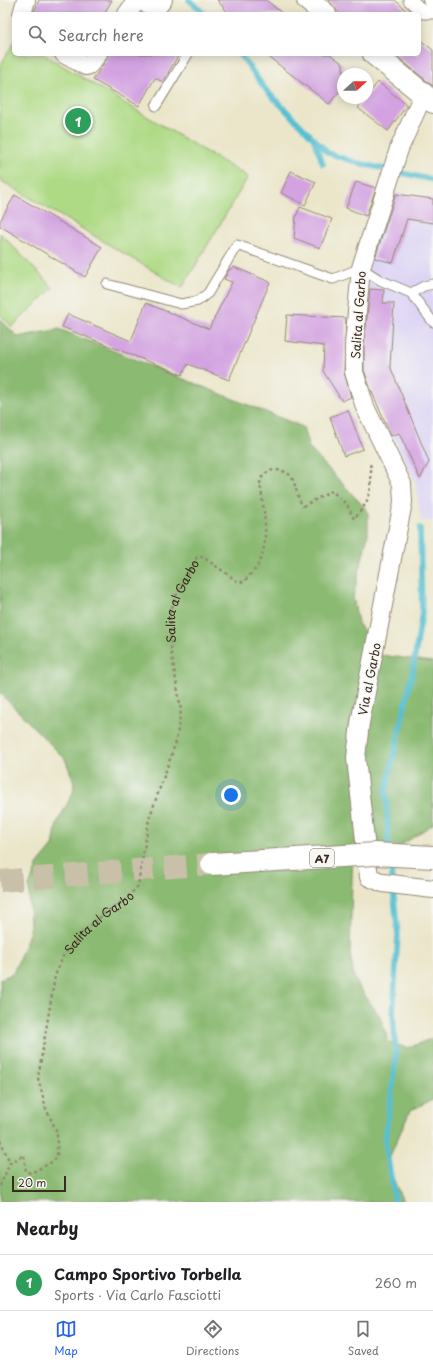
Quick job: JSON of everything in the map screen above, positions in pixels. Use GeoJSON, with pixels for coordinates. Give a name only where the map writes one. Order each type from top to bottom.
{"type":"FeatureCollection","features":[{"type":"Feature","properties":{"kind":"main road"},"geometry":{"type":"LineString","coordinates":[[308,0],[323,12]]}},
{"type":"Feature","properties":{"kind":"main road"},"geometry":{"type":"LineString","coordinates":[[376,56],[428,98]]}},
{"type":"Feature","properties":{"kind":"main road","name":"A7"},"geometry":{"type":"LineString","coordinates":[[212,864],[375,854],[433,857]]}},
{"type":"Feature","properties":{"kind":"street"},"geometry":{"type":"LineString","coordinates":[[23,12],[26,0]]}},
{"type":"Feature","properties":{"kind":"street"},"geometry":{"type":"LineString","coordinates":[[128,12],[137,0]]}},
{"type":"Feature","properties":{"kind":"street"},"geometry":{"type":"LineString","coordinates":[[410,0],[423,12],[433,12]]}},
{"type":"Feature","properties":{"kind":"street"},"geometry":{"type":"LineString","coordinates":[[68,56],[86,66],[89,65],[96,56]]}},
{"type":"Feature","properties":{"kind":"street","name":"Salita al Garbo"},"geometry":{"type":"LineString","coordinates":[[373,424],[365,407],[354,372],[354,345],[361,268],[399,149],[428,98]]}},
{"type":"Feature","properties":{"kind":"street","name":"Via al Garbo"},"geometry":{"type":"LineString","coordinates":[[373,424],[402,484],[403,502],[360,723],[356,758],[369,877],[383,883],[433,889]]}},
{"type":"Feature","properties":{"kind":"lane"},"geometry":{"type":"LineString","coordinates":[[156,106],[187,56]]}},
{"type":"Feature","properties":{"kind":"lane"},"geometry":{"type":"LineString","coordinates":[[106,284],[181,304],[198,301],[208,293],[237,245],[333,279],[361,268],[380,280],[411,293],[433,322]]}},
{"type":"Feature","properties":{"kind":"lane"},"geometry":{"type":"LineString","coordinates":[[411,293],[424,286],[433,284]]}},
{"type":"Feature","properties":{"kind":"path","name":"Salita al Garbo"},"geometry":{"type":"LineString","coordinates":[[10,1163],[22,1156],[25,1157],[26,1172],[29,1174],[42,1169],[54,1161],[57,1156],[56,1132],[46,1109],[38,1078],[55,976],[63,956],[83,932],[105,913],[125,900],[138,886],[150,819],[179,727],[181,710],[171,650],[170,631],[170,613],[176,596],[197,557],[203,557],[237,581],[244,582],[257,566],[264,547],[265,535],[260,481],[263,475],[271,470],[279,470],[289,474],[296,484],[299,501],[303,506],[332,491],[347,505],[354,519],[366,505],[372,481],[370,459]]}},
{"type":"Feature","properties":{"kind":"path"},"geometry":{"type":"LineString","coordinates":[[0,1140],[10,1163],[0,1186]]}},
{"type":"Feature","properties":{"kind":"shaded area"},"geometry":{"type":"Polygon","coordinates":[[[392,192],[433,198],[433,521],[421,521],[416,484],[395,439],[365,362],[367,273],[392,192]]]}},
{"type":"Feature","properties":{"kind":"green space"},"geometry":{"type":"Polygon","coordinates":[[[12,45],[12,56],[46,56],[248,177],[182,288],[0,180],[0,66],[12,45]]]}},
{"type":"Feature","properties":{"kind":"green space"},"geometry":{"type":"Polygon","coordinates":[[[0,233],[53,288],[12,327],[0,314],[0,233]]]}},
{"type":"Feature","properties":{"kind":"green space"},"geometry":{"type":"Polygon","coordinates":[[[0,319],[18,337],[59,329],[303,427],[309,448],[368,511],[368,534],[353,597],[358,623],[380,655],[433,662],[433,824],[400,846],[353,844],[350,954],[354,977],[359,987],[379,1015],[389,1042],[407,1048],[433,1038],[433,1099],[410,1111],[390,1156],[389,1168],[403,1202],[0,1202],[0,979],[12,974],[30,931],[29,886],[38,864],[53,846],[57,823],[73,793],[74,782],[65,759],[0,693],[0,319]]]}},
{"type":"Feature","properties":{"kind":"building"},"geometry":{"type":"Polygon","coordinates":[[[39,0],[112,0],[105,12],[34,12],[39,0]]]}},
{"type":"Feature","properties":{"kind":"building"},"geometry":{"type":"Polygon","coordinates":[[[217,0],[266,0],[281,12],[227,12],[217,0]]]}},
{"type":"Feature","properties":{"kind":"building"},"geometry":{"type":"Polygon","coordinates":[[[328,0],[395,0],[408,12],[338,12],[328,0]]]}},
{"type":"Feature","properties":{"kind":"building"},"geometry":{"type":"Polygon","coordinates":[[[421,41],[433,50],[433,86],[396,56],[421,56],[421,41]]]}},
{"type":"Feature","properties":{"kind":"building"},"geometry":{"type":"Polygon","coordinates":[[[107,56],[178,56],[163,82],[155,78],[139,106],[93,80],[107,56]]]}},
{"type":"Feature","properties":{"kind":"building"},"geometry":{"type":"Polygon","coordinates":[[[268,56],[333,56],[343,64],[343,68],[337,68],[337,94],[329,104],[268,56]]]}},
{"type":"Feature","properties":{"kind":"building"},"geometry":{"type":"Polygon","coordinates":[[[378,82],[407,105],[388,131],[358,108],[361,104],[373,104],[373,88],[378,82]]]}},
{"type":"Feature","properties":{"kind":"building"},"geometry":{"type":"Polygon","coordinates":[[[291,171],[316,182],[305,205],[281,193],[291,171]]]}},
{"type":"Feature","properties":{"kind":"building"},"geometry":{"type":"Polygon","coordinates":[[[356,182],[376,188],[366,216],[346,208],[356,182]]]}},
{"type":"Feature","properties":{"kind":"building"},"geometry":{"type":"Polygon","coordinates":[[[396,194],[433,199],[433,223],[407,219],[393,263],[375,258],[396,194]]]}},
{"type":"Feature","properties":{"kind":"building"},"geometry":{"type":"Polygon","coordinates":[[[15,195],[102,247],[85,277],[0,226],[0,221],[15,195]]]}},
{"type":"Feature","properties":{"kind":"building"},"geometry":{"type":"Polygon","coordinates":[[[300,207],[332,219],[320,248],[294,238],[296,216],[300,207]]]}},
{"type":"Feature","properties":{"kind":"building"},"geometry":{"type":"Polygon","coordinates":[[[234,267],[270,282],[229,380],[188,364],[182,375],[62,327],[68,314],[131,341],[146,303],[209,329],[232,282],[224,279],[229,270],[234,267]]]}},
{"type":"Feature","properties":{"kind":"building"},"geometry":{"type":"Polygon","coordinates":[[[370,289],[384,290],[383,303],[394,303],[390,366],[429,462],[420,479],[399,433],[391,436],[364,370],[364,345],[370,289]]]}},
{"type":"Feature","properties":{"kind":"building"},"geometry":{"type":"Polygon","coordinates":[[[287,315],[346,318],[344,372],[351,397],[342,401],[323,371],[324,346],[285,341],[287,315]]]}},
{"type":"Feature","properties":{"kind":"building"},"geometry":{"type":"Polygon","coordinates":[[[348,410],[363,449],[344,456],[330,417],[348,410]]]}},
{"type":"Feature","properties":{"kind":"waterway"},"geometry":{"type":"LineString","coordinates":[[189,0],[203,12]]}},
{"type":"Feature","properties":{"kind":"waterway"},"geometry":{"type":"LineString","coordinates":[[241,56],[266,90],[328,153],[358,163],[433,180]]}},
{"type":"Feature","properties":{"kind":"waterway"},"geometry":{"type":"LineString","coordinates":[[314,140],[323,164]]}},
{"type":"Feature","properties":{"kind":"waterway"},"geometry":{"type":"LineString","coordinates":[[389,850],[386,791],[412,674],[422,613],[420,528]]}},
{"type":"Feature","properties":{"kind":"waterway"},"geometry":{"type":"LineString","coordinates":[[390,859],[398,935],[393,1013],[396,1056],[385,1141],[395,1202]]}},
{"type":"Feature","properties":{"kind":"tunnel"},"geometry":{"type":"LineString","coordinates":[[0,881],[212,864]]}},
{"type":"Feature","properties":{"kind":"place","name":"Campo Sportivo Torbella"},"geometry":{"type":"Point","coordinates":[78,121]}}]}
